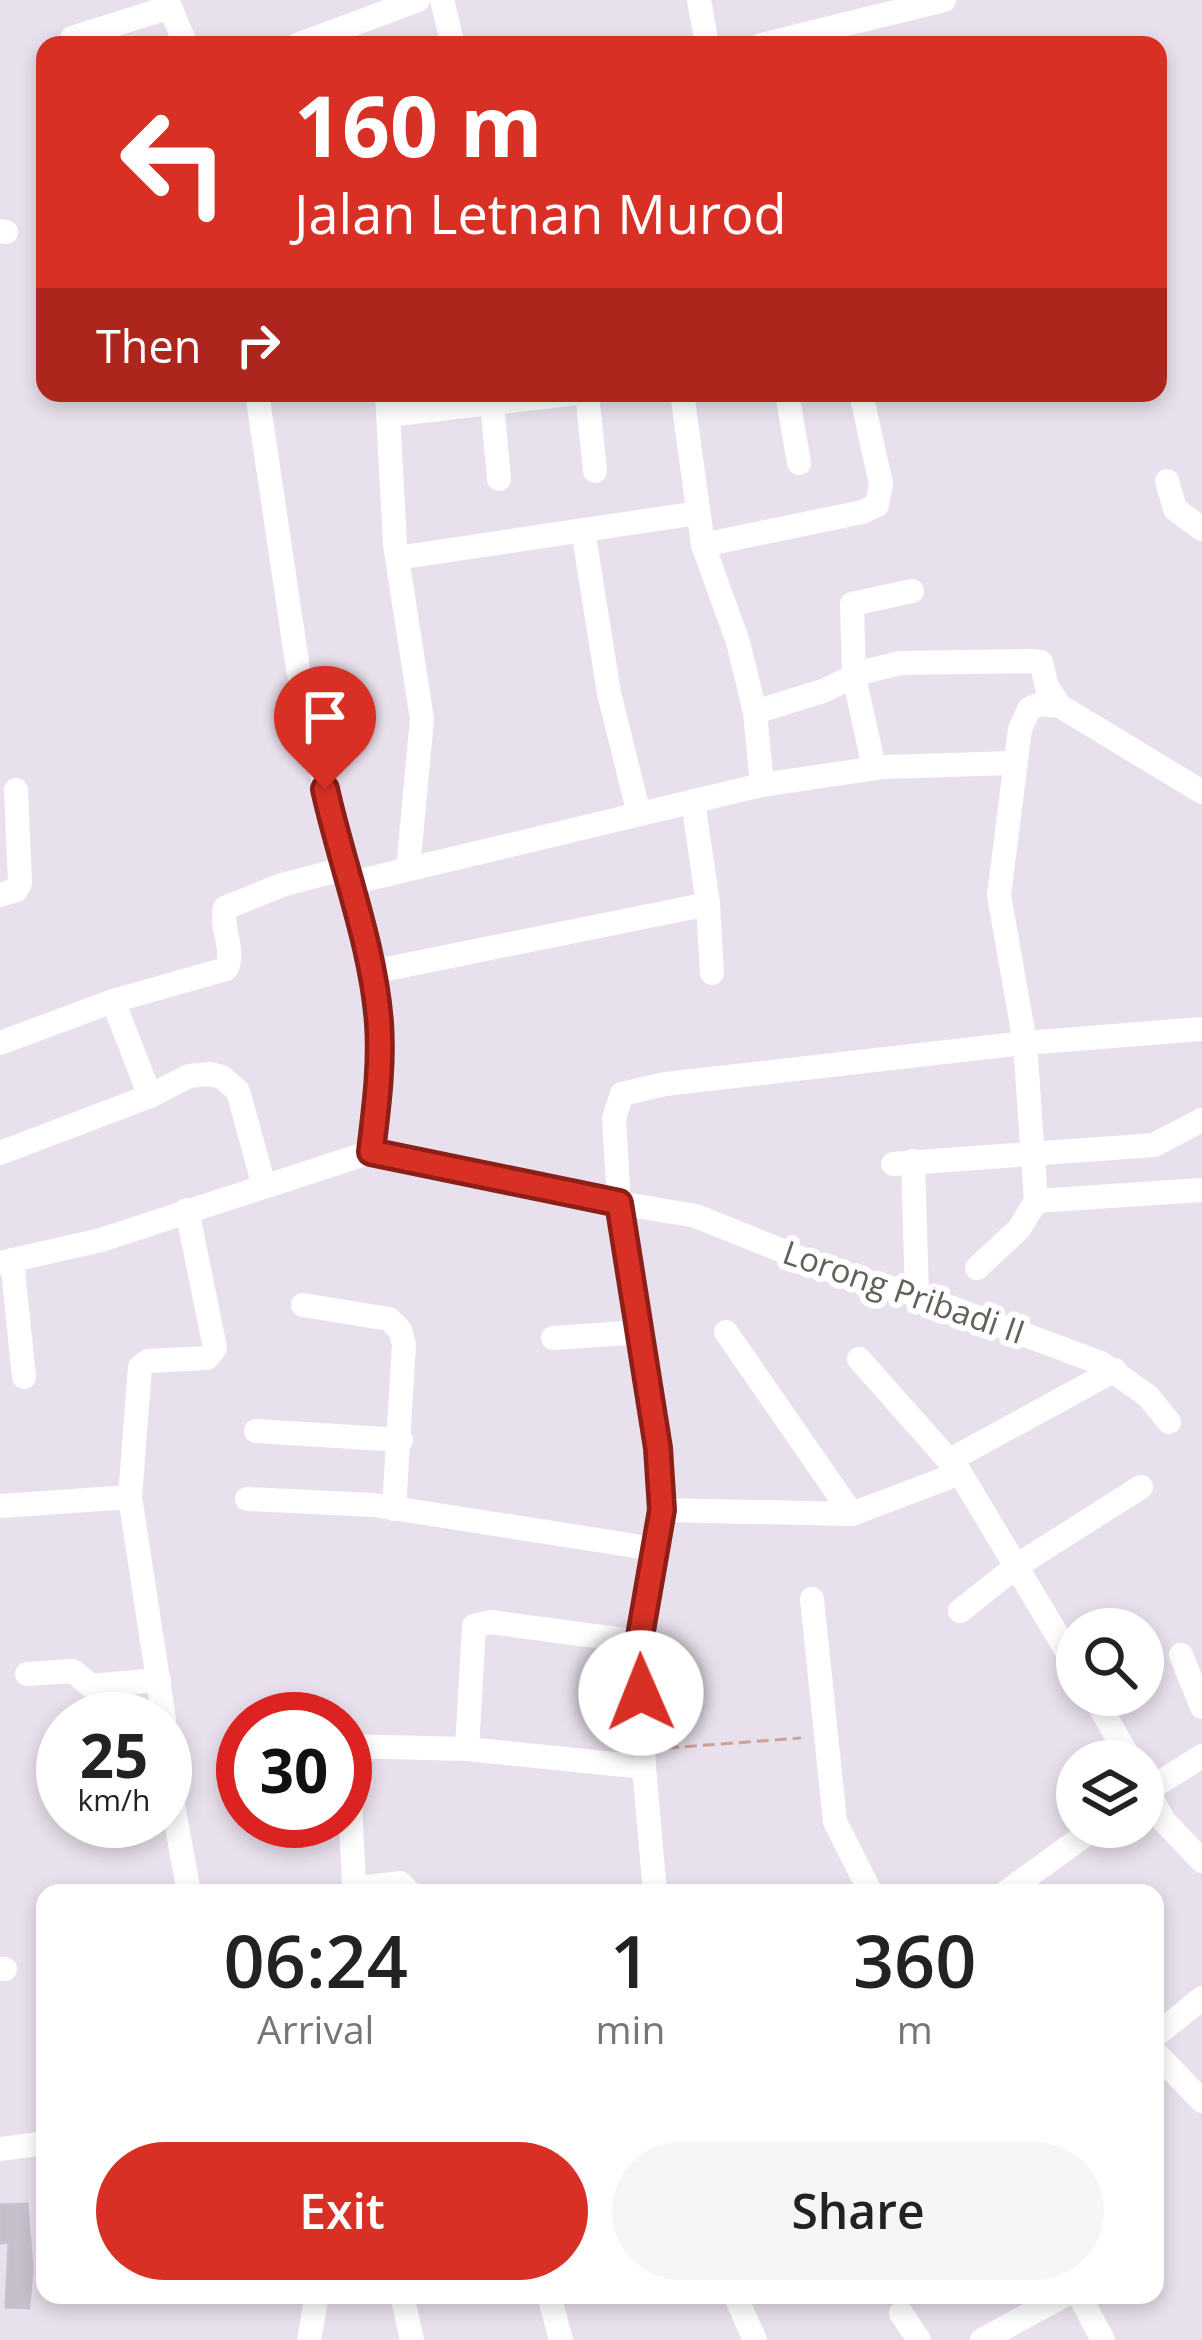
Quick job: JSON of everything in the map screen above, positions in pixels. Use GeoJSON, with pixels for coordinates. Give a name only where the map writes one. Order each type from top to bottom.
{"type":"FeatureCollection","features":[{"type":"Feature","properties":{"kind":"street"},"geometry":{"type":"LineString","coordinates":[[327,36],[418,0]]}},
{"type":"Feature","properties":{"kind":"street"},"geometry":{"type":"LineString","coordinates":[[442,0],[452,36]]}},
{"type":"Feature","properties":{"kind":"street"},"geometry":{"type":"LineString","coordinates":[[699,0],[705,36]]}},
{"type":"Feature","properties":{"kind":"street"},"geometry":{"type":"LineString","coordinates":[[791,36],[893,6],[944,0]]}},
{"type":"Feature","properties":{"kind":"street"},"geometry":{"type":"LineString","coordinates":[[78,36],[169,3],[182,36]]}},
{"type":"Feature","properties":{"kind":"street"},"geometry":{"type":"LineString","coordinates":[[24,1377],[6,1262],[101,1240],[371,1152],[381,1074],[372,972],[298,669],[258,402]]}},
{"type":"Feature","properties":{"kind":"street"},"geometry":{"type":"LineString","coordinates":[[408,869],[422,719],[397,557],[388,404],[501,402]]}},
{"type":"Feature","properties":{"kind":"street"},"geometry":{"type":"LineString","coordinates":[[584,402],[595,471]]}},
{"type":"Feature","properties":{"kind":"street"},"geometry":{"type":"LineString","coordinates":[[683,402],[703,545],[738,642],[755,712],[762,785]]}},
{"type":"Feature","properties":{"kind":"street"},"geometry":{"type":"LineString","coordinates":[[789,402],[799,463]]}},
{"type":"Feature","properties":{"kind":"street"},"geometry":{"type":"LineString","coordinates":[[703,545],[877,505],[881,484],[863,402]]}},
{"type":"Feature","properties":{"kind":"street"},"geometry":{"type":"LineString","coordinates":[[492,403],[499,479]]}},
{"type":"Feature","properties":{"kind":"street"},"geometry":{"type":"LineString","coordinates":[[1167,481],[1175,509],[1202,529]]}},
{"type":"Feature","properties":{"kind":"street"},"geometry":{"type":"LineString","coordinates":[[397,557],[698,513]]}},
{"type":"Feature","properties":{"kind":"street"},"geometry":{"type":"LineString","coordinates":[[583,530],[609,693],[639,814]]}},
{"type":"Feature","properties":{"kind":"street"},"geometry":{"type":"LineString","coordinates":[[874,768],[854,676],[852,604],[912,591]]}},
{"type":"Feature","properties":{"kind":"street"},"geometry":{"type":"LineString","coordinates":[[755,712],[900,663],[1041,662],[1047,687],[1060,706]]}},
{"type":"Feature","properties":{"kind":"street"},"geometry":{"type":"LineString","coordinates":[[977,1268],[1019,1229],[1036,1201],[1025,1043],[999,895],[1013,763],[1029,709],[1040,704],[1060,706],[1198,781]]}},
{"type":"Feature","properties":{"kind":"street"},"geometry":{"type":"LineString","coordinates":[[0,1043],[113,1000],[229,968],[225,908],[282,885],[408,869],[762,785],[874,768],[1013,763]]}},
{"type":"Feature","properties":{"kind":"street"},"geometry":{"type":"LineString","coordinates":[[0,895],[16,890],[20,883],[16,790]]}},
{"type":"Feature","properties":{"kind":"street"},"geometry":{"type":"LineString","coordinates":[[693,801],[708,904],[712,973]]}},
{"type":"Feature","properties":{"kind":"street"},"geometry":{"type":"LineString","coordinates":[[372,972],[708,904]]}},
{"type":"Feature","properties":{"kind":"street"},"geometry":{"type":"LineString","coordinates":[[113,1000],[150,1096]]}},
{"type":"Feature","properties":{"kind":"street"},"geometry":{"type":"LineString","coordinates":[[655,1884],[643,1758],[639,1642],[662,1510],[642,1332],[619,1203],[614,1118],[622,1094],[665,1084],[1025,1043],[1202,1029]]}},
{"type":"Feature","properties":{"kind":"street"},"geometry":{"type":"LineString","coordinates":[[0,1152],[150,1096],[189,1076],[210,1074],[238,1091],[263,1186]]}},
{"type":"Feature","properties":{"kind":"street"},"geometry":{"type":"LineString","coordinates":[[917,1295],[903,1162],[1154,1145],[1202,1120]]}},
{"type":"Feature","properties":{"kind":"street","name":"Lorong Pribadi II"},"geometry":{"type":"LineString","coordinates":[[371,1152],[696,1216],[840,1274],[917,1295],[1115,1370],[1148,1396],[1169,1422]]}},
{"type":"Feature","properties":{"kind":"street"},"geometry":{"type":"LineString","coordinates":[[1036,1201],[1202,1190]]}},
{"type":"Feature","properties":{"kind":"street"},"geometry":{"type":"LineString","coordinates":[[161,1692],[130,1497],[140,1367],[148,1360],[207,1358],[215,1348],[187,1210]]}},
{"type":"Feature","properties":{"kind":"street"},"geometry":{"type":"LineString","coordinates":[[303,1304],[396,1323],[404,1344],[394,1510]]}},
{"type":"Feature","properties":{"kind":"street"},"geometry":{"type":"LineString","coordinates":[[553,1338],[642,1332]]}},
{"type":"Feature","properties":{"kind":"street"},"geometry":{"type":"LineString","coordinates":[[726,1332],[852,1514]]}},
{"type":"Feature","properties":{"kind":"street"},"geometry":{"type":"LineString","coordinates":[[859,1359],[955,1466],[1056,1631]]}},
{"type":"Feature","properties":{"kind":"street"},"geometry":{"type":"LineString","coordinates":[[662,1510],[852,1514],[955,1466],[1115,1370]]}},
{"type":"Feature","properties":{"kind":"street"},"geometry":{"type":"LineString","coordinates":[[256,1431],[401,1441]]}},
{"type":"Feature","properties":{"kind":"street"},"geometry":{"type":"LineString","coordinates":[[960,1610],[1018,1565],[1141,1487]]}},
{"type":"Feature","properties":{"kind":"street"},"geometry":{"type":"LineString","coordinates":[[0,1506],[130,1497]]}},
{"type":"Feature","properties":{"kind":"street"},"geometry":{"type":"LineString","coordinates":[[247,1499],[394,1510],[655,1549]]}},
{"type":"Feature","properties":{"kind":"street"},"geometry":{"type":"LineString","coordinates":[[812,1599],[835,1822],[866,1884]]}},
{"type":"Feature","properties":{"kind":"street"},"geometry":{"type":"LineString","coordinates":[[466,1749],[474,1626],[490,1622],[639,1642]]}},
{"type":"Feature","properties":{"kind":"street"},"geometry":{"type":"LineString","coordinates":[[1180,1655],[1202,1707]]}},
{"type":"Feature","properties":{"kind":"street"},"geometry":{"type":"LineString","coordinates":[[27,1674],[73,1670],[92,1686],[159,1680]]}},
{"type":"Feature","properties":{"kind":"street"},"geometry":{"type":"LineString","coordinates":[[372,1747],[643,1758]]}},
{"type":"Feature","properties":{"kind":"street"},"geometry":{"type":"LineString","coordinates":[[1164,1777],[1202,1756]]}},
{"type":"Feature","properties":{"kind":"street"},"geometry":{"type":"LineString","coordinates":[[1164,1821],[1202,1861]]}},
{"type":"Feature","properties":{"kind":"street"},"geometry":{"type":"LineString","coordinates":[[181,1848],[187,1884]]}},
{"type":"Feature","properties":{"kind":"street"},"geometry":{"type":"LineString","coordinates":[[352,1848],[355,1884]]}},
{"type":"Feature","properties":{"kind":"street"},"geometry":{"type":"LineString","coordinates":[[1017,1884],[1067,1848]]}},
{"type":"Feature","properties":{"kind":"street"},"geometry":{"type":"LineString","coordinates":[[1164,2029],[1202,1998]]}},
{"type":"Feature","properties":{"kind":"street"},"geometry":{"type":"LineString","coordinates":[[1164,2061],[1202,2101]]}},
{"type":"Feature","properties":{"kind":"street"},"geometry":{"type":"LineString","coordinates":[[0,2149],[36,2145]]}},
{"type":"Feature","properties":{"kind":"street"},"geometry":{"type":"LineString","coordinates":[[309,2340],[315,2304]]}},
{"type":"Feature","properties":{"kind":"street"},"geometry":{"type":"LineString","coordinates":[[404,2304],[412,2340]]}},
{"type":"Feature","properties":{"kind":"street"},"geometry":{"type":"LineString","coordinates":[[551,2304],[561,2340]]}},
{"type":"Feature","properties":{"kind":"street"},"geometry":{"type":"LineString","coordinates":[[739,2304],[755,2340]]}},
{"type":"Feature","properties":{"kind":"street"},"geometry":{"type":"LineString","coordinates":[[982,2340],[1048,2304]]}},
{"type":"Feature","properties":{"kind":"street"},"geometry":{"type":"LineString","coordinates":[[1084,2304],[1103,2340]]}},
{"type":"Feature","properties":{"kind":"street"},"geometry":{"type":"LineString","coordinates":[[901,2313],[919,2340]]}},
{"type":"Feature","properties":{"kind":"path"},"geometry":{"type":"LineString","coordinates":[[643,1758],[826,1735]]}},
{"type":"Feature","properties":{"kind":"building"},"geometry":{"type":"Polygon","coordinates":[[[27,2204],[32,2268],[29,2308],[6,2307],[9,2242],[0,2243],[0,2205],[27,2204]]]}},
{"type":"Feature","properties":{"kind":"route"},"geometry":{"type":"LineString","coordinates":[[325,789],[372,972],[379,1022],[381,1074],[371,1152],[619,1203],[642,1332],[662,1510],[639,1642],[641,1693]]}}]}
